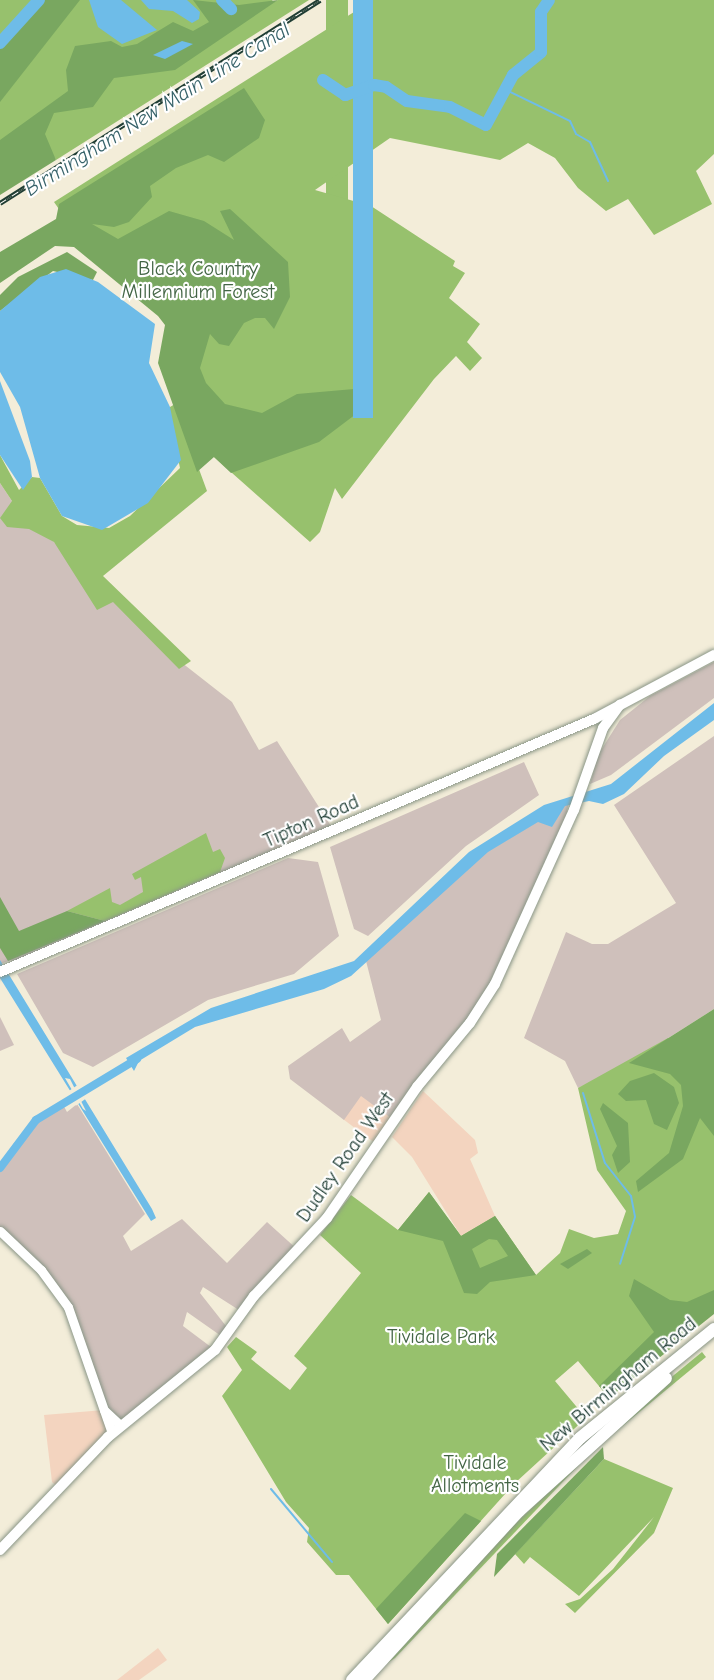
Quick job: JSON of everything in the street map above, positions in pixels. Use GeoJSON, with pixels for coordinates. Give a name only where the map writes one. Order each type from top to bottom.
{"type":"FeatureCollection","features":[{"type":"Feature","properties":{"kind":"highway","name":"New Birmingham Road"},"geometry":{"type":"LineString","coordinates":[[352,1680],[572,1446],[714,1329]]}},
{"type":"Feature","properties":{"kind":"highway","name":"New Birmingham Road"},"geometry":{"type":"LineString","coordinates":[[364,1680],[519,1511],[589,1444],[714,1340]]}},
{"type":"Feature","properties":{"kind":"main road","name":"Tipton Road"},"geometry":{"type":"LineString","coordinates":[[0,972],[594,719],[714,655]]}},
{"type":"Feature","properties":{"kind":"main road"},"geometry":{"type":"LineString","coordinates":[[592,755],[643,692]]}},
{"type":"Feature","properties":{"kind":"main road"},"geometry":{"type":"LineString","coordinates":[[592,755],[603,729],[620,705]]}},
{"type":"Feature","properties":{"kind":"main road"},"geometry":{"type":"LineString","coordinates":[[594,719],[603,729]]}},
{"type":"Feature","properties":{"kind":"main road","name":"Dudley Road West"},"geometry":{"type":"LineString","coordinates":[[0,1550],[116,1429],[215,1350],[347,1191],[417,1087],[487,998],[574,810],[592,755]]}},
{"type":"Feature","properties":{"kind":"street"},"geometry":{"type":"LineString","coordinates":[[0,1231],[41,1270],[68,1307],[104,1410],[116,1429]]}},
{"type":"Feature","properties":{"kind":"shaded area"},"geometry":{"type":"Polygon","coordinates":[[[0,483],[12,501],[163,648],[232,702],[259,750],[277,741],[331,826],[15,966],[11,960],[0,964],[0,483]]]}},
{"type":"Feature","properties":{"kind":"shaded area"},"geometry":{"type":"Polygon","coordinates":[[[714,662],[714,698],[611,775],[590,784],[598,755],[620,720],[650,696],[714,662]]]}},
{"type":"Feature","properties":{"kind":"shaded area"},"geometry":{"type":"Polygon","coordinates":[[[714,736],[714,1009],[621,1068],[578,1088],[565,1061],[524,1038],[566,932],[592,944],[608,944],[676,903],[614,805],[714,736]]]}},
{"type":"Feature","properties":{"kind":"shaded area"},"geometry":{"type":"Polygon","coordinates":[[[524,762],[539,795],[466,846],[368,936],[354,929],[330,847],[524,762]]]}},
{"type":"Feature","properties":{"kind":"shaded area"},"geometry":{"type":"Polygon","coordinates":[[[569,802],[567,811],[574,810],[495,984],[395,1121],[361,1096],[344,1120],[290,1079],[288,1066],[342,1028],[350,1042],[381,1020],[365,957],[490,844],[569,802]]]}},
{"type":"Feature","properties":{"kind":"shaded area"},"geometry":{"type":"Polygon","coordinates":[[[288,858],[318,862],[339,936],[294,974],[208,1000],[93,1067],[63,1053],[17,974],[288,858]]]}},
{"type":"Feature","properties":{"kind":"shaded area"},"geometry":{"type":"Polygon","coordinates":[[[0,1017],[14,1045],[0,1051],[0,1017]]]}},
{"type":"Feature","properties":{"kind":"shaded area"},"geometry":{"type":"Polygon","coordinates":[[[423,1091],[475,1140],[478,1153],[470,1159],[495,1216],[461,1236],[412,1157],[392,1137],[423,1091]]]}},
{"type":"Feature","properties":{"kind":"shaded area"},"geometry":{"type":"Polygon","coordinates":[[[361,1095],[395,1121],[377,1145],[343,1119],[361,1095]]]}},
{"type":"Feature","properties":{"kind":"shaded area"},"geometry":{"type":"Polygon","coordinates":[[[61,1101],[67,1112],[77,1104],[145,1214],[123,1236],[131,1251],[182,1219],[227,1263],[267,1222],[298,1250],[242,1312],[203,1287],[200,1293],[226,1326],[224,1338],[187,1312],[183,1326],[215,1350],[117,1429],[55,1286],[0,1231],[0,1168],[14,1143],[61,1101]]]}},
{"type":"Feature","properties":{"kind":"shaded area"},"geometry":{"type":"Polygon","coordinates":[[[104,1410],[117,1429],[58,1487],[52,1482],[44,1415],[104,1410]]]}},
{"type":"Feature","properties":{"kind":"shaded area"},"geometry":{"type":"Polygon","coordinates":[[[158,1648],[167,1660],[139,1680],[117,1680],[158,1648]]]}},
{"type":"Feature","properties":{"kind":"green space"},"geometry":{"type":"Polygon","coordinates":[[[0,0],[273,0],[264,7],[278,0],[309,0],[56,160],[46,144],[0,172],[0,0]]]}},
{"type":"Feature","properties":{"kind":"green space"},"geometry":{"type":"Polygon","coordinates":[[[39,0],[80,0],[0,102],[0,43],[39,0]]]}},
{"type":"Feature","properties":{"kind":"green space"},"geometry":{"type":"Polygon","coordinates":[[[193,0],[239,5],[278,0],[175,70],[114,78],[93,107],[54,113],[45,134],[56,160],[0,195],[0,140],[68,91],[66,70],[75,46],[111,41],[122,47],[137,44],[173,22],[193,31],[209,22],[193,0]]]}},
{"type":"Feature","properties":{"kind":"green space"},"geometry":{"type":"Polygon","coordinates":[[[326,0],[348,0],[348,386],[326,386],[326,0]]]}},
{"type":"Feature","properties":{"kind":"green space"},"geometry":{"type":"Polygon","coordinates":[[[373,0],[714,0],[714,154],[696,171],[712,204],[654,235],[628,199],[606,211],[578,188],[555,158],[528,143],[500,160],[390,138],[315,190],[371,206],[455,261],[453,266],[465,273],[449,298],[480,324],[467,342],[482,358],[470,371],[456,356],[434,379],[342,499],[335,488],[320,532],[310,542],[214,457],[177,329],[68,222],[54,202],[373,0]]]}},
{"type":"Feature","properties":{"kind":"green space","name":"Black Country Millennium Forest"},"geometry":{"type":"Polygon","coordinates":[[[244,88],[265,120],[259,138],[224,162],[208,155],[176,168],[150,186],[152,197],[129,222],[114,227],[92,224],[118,239],[169,211],[204,221],[234,240],[220,211],[230,209],[288,262],[290,297],[274,329],[265,318],[255,318],[244,323],[229,346],[219,344],[210,334],[200,368],[206,383],[225,404],[262,413],[297,394],[354,389],[357,401],[356,414],[319,442],[231,473],[214,457],[197,472],[158,363],[165,325],[158,316],[74,247],[55,246],[0,283],[0,252],[56,219],[59,204],[244,88]]]}},
{"type":"Feature","properties":{"kind":"green space","name":"Black Country Millennium Forest"},"geometry":{"type":"Polygon","coordinates":[[[67,252],[97,272],[93,280],[53,271],[0,311],[0,295],[18,277],[67,252]]]}},
{"type":"Feature","properties":{"kind":"green space"},"geometry":{"type":"Polygon","coordinates":[[[175,404],[207,491],[103,576],[191,661],[179,669],[113,602],[97,610],[54,542],[29,529],[7,527],[0,518],[12,501],[0,483],[0,455],[19,490],[32,477],[40,478],[62,516],[77,525],[109,528],[130,516],[180,468],[170,421],[170,407],[175,404]]]}},
{"type":"Feature","properties":{"kind":"green space"},"geometry":{"type":"Polygon","coordinates":[[[206,833],[213,852],[220,849],[225,858],[220,872],[105,921],[67,911],[110,888],[112,902],[120,905],[143,892],[141,877],[135,880],[132,874],[206,833]]]}},
{"type":"Feature","properties":{"kind":"green space"},"geometry":{"type":"Polygon","coordinates":[[[0,897],[19,931],[67,911],[105,921],[8,961],[0,948],[0,897]]]}},
{"type":"Feature","properties":{"kind":"green space"},"geometry":{"type":"Polygon","coordinates":[[[714,1009],[714,1136],[700,1118],[683,1159],[638,1192],[636,1181],[669,1153],[683,1106],[681,1085],[670,1074],[629,1063],[714,1009]]]}},
{"type":"Feature","properties":{"kind":"green space","name":"Tividale Park"},"geometry":{"type":"Polygon","coordinates":[[[668,1038],[714,1124],[714,1311],[609,1398],[578,1361],[555,1381],[586,1418],[515,1483],[388,1624],[349,1575],[336,1575],[307,1542],[309,1528],[286,1502],[222,1396],[242,1370],[227,1347],[236,1337],[257,1352],[251,1359],[290,1390],[307,1368],[294,1356],[361,1273],[320,1235],[351,1195],[398,1230],[429,1192],[461,1236],[495,1216],[536,1275],[560,1253],[569,1229],[594,1238],[618,1234],[626,1211],[597,1170],[578,1088],[668,1038]]]}},
{"type":"Feature","properties":{"kind":"green space"},"geometry":{"type":"Polygon","coordinates":[[[654,1073],[674,1087],[679,1103],[667,1130],[654,1124],[646,1100],[626,1101],[618,1094],[630,1081],[654,1073]]]}},
{"type":"Feature","properties":{"kind":"green space"},"geometry":{"type":"Polygon","coordinates":[[[603,1103],[628,1123],[630,1162],[618,1173],[612,1155],[617,1146],[600,1109],[603,1103]]]}},
{"type":"Feature","properties":{"kind":"green space"},"geometry":{"type":"Polygon","coordinates":[[[429,1192],[461,1236],[495,1216],[536,1275],[490,1282],[477,1294],[464,1293],[443,1241],[398,1230],[429,1192]],[[489,1239],[472,1249],[480,1268],[508,1256],[497,1240],[489,1239]]]}},
{"type":"Feature","properties":{"kind":"green space"},"geometry":{"type":"Polygon","coordinates":[[[587,1249],[592,1253],[568,1269],[560,1264],[587,1249]]]}},
{"type":"Feature","properties":{"kind":"green space"},"geometry":{"type":"Polygon","coordinates":[[[634,1279],[670,1300],[687,1302],[714,1290],[714,1314],[609,1398],[599,1386],[654,1332],[629,1296],[634,1279]]]}},
{"type":"Feature","properties":{"kind":"green space"},"geometry":{"type":"Polygon","coordinates":[[[702,1352],[706,1357],[608,1438],[657,1389],[702,1352]]]}},
{"type":"Feature","properties":{"kind":"green space"},"geometry":{"type":"Polygon","coordinates":[[[597,1446],[395,1658],[380,1668],[516,1523],[597,1446]]]}},
{"type":"Feature","properties":{"kind":"green space"},"geometry":{"type":"Polygon","coordinates":[[[603,1447],[604,1459],[494,1577],[497,1554],[603,1447]]]}},
{"type":"Feature","properties":{"kind":"green space"},"geometry":{"type":"Polygon","coordinates":[[[604,1459],[673,1488],[654,1533],[575,1613],[565,1604],[580,1599],[613,1569],[654,1517],[579,1596],[530,1557],[524,1564],[515,1554],[604,1459]]]}},
{"type":"Feature","properties":{"kind":"green space"},"geometry":{"type":"Polygon","coordinates":[[[465,1513],[481,1521],[388,1624],[376,1609],[465,1513]]]}},
{"type":"Feature","properties":{"kind":"water"},"geometry":{"type":"Polygon","coordinates":[[[89,0],[121,0],[157,30],[122,44],[98,27],[89,0]]]}},
{"type":"Feature","properties":{"kind":"water"},"geometry":{"type":"Polygon","coordinates":[[[141,0],[187,0],[200,12],[199,19],[192,23],[173,11],[149,9],[141,0]]]}},
{"type":"Feature","properties":{"kind":"water"},"geometry":{"type":"Polygon","coordinates":[[[353,0],[373,0],[373,418],[353,418],[353,0]]]}},
{"type":"Feature","properties":{"kind":"water"},"geometry":{"type":"Polygon","coordinates":[[[182,41],[193,44],[165,59],[153,55],[182,41]]]}},
{"type":"Feature","properties":{"kind":"water"},"geometry":{"type":"Polygon","coordinates":[[[66,269],[98,282],[155,324],[149,363],[170,407],[181,460],[148,503],[102,530],[62,516],[40,478],[20,407],[0,372],[0,311],[40,277],[66,269]]]}},
{"type":"Feature","properties":{"kind":"water"},"geometry":{"type":"Polygon","coordinates":[[[0,381],[30,461],[32,477],[23,490],[0,455],[0,381]]]}},
{"type":"Feature","properties":{"kind":"water"},"geometry":{"type":"Polygon","coordinates":[[[714,703],[714,720],[664,756],[624,794],[603,804],[589,801],[565,806],[552,827],[538,822],[488,852],[351,976],[324,989],[195,1027],[139,1061],[134,1071],[126,1058],[211,1008],[354,961],[469,852],[544,805],[611,784],[714,703]]]}},
{"type":"Feature","properties":{"kind":"water"},"geometry":{"type":"Polygon","coordinates":[[[0,960],[156,1218],[151,1221],[0,978],[0,960]],[[65,1078],[86,1111],[70,1079],[65,1078]]]}},
{"type":"Feature","properties":{"kind":"pier"},"geometry":{"type":"Polygon","coordinates":[[[79,1084],[88,1097],[76,1106],[67,1093],[79,1084]]]}},
{"type":"Feature","properties":{"kind":"waterway"},"geometry":{"type":"LineString","coordinates":[[0,43],[39,0]]}},
{"type":"Feature","properties":{"kind":"waterway"},"geometry":{"type":"LineString","coordinates":[[222,0],[231,9]]}},
{"type":"Feature","properties":{"kind":"waterway"},"geometry":{"type":"LineString","coordinates":[[323,80],[345,95],[374,85],[386,87],[407,101],[450,107],[486,125],[513,75],[541,52],[541,12],[549,0]]}},
{"type":"Feature","properties":{"kind":"waterway"},"geometry":{"type":"LineString","coordinates":[[504,89],[570,121],[576,134],[590,142],[608,181]]}},
{"type":"Feature","properties":{"kind":"waterway"},"geometry":{"type":"LineString","coordinates":[[0,1168],[36,1120],[137,1059]]}},
{"type":"Feature","properties":{"kind":"waterway"},"geometry":{"type":"LineString","coordinates":[[583,1093],[605,1163],[631,1196],[635,1217],[620,1264]]}},
{"type":"Feature","properties":{"kind":"waterway"},"geometry":{"type":"LineString","coordinates":[[271,1489],[332,1562]]}},
{"type":"Feature","properties":{"kind":"railway"},"geometry":{"type":"LineString","coordinates":[[0,203],[320,0]]}},
{"type":"Feature","properties":{"kind":"water label","name":"Birmingham New Main Line Canal"},"geometry":{"type":"Point","coordinates":[157,109]}},
{"type":"Feature","properties":{"kind":"park label","name":"Tividale Allotments"},"geometry":{"type":"Point","coordinates":[475,1474]}}]}
